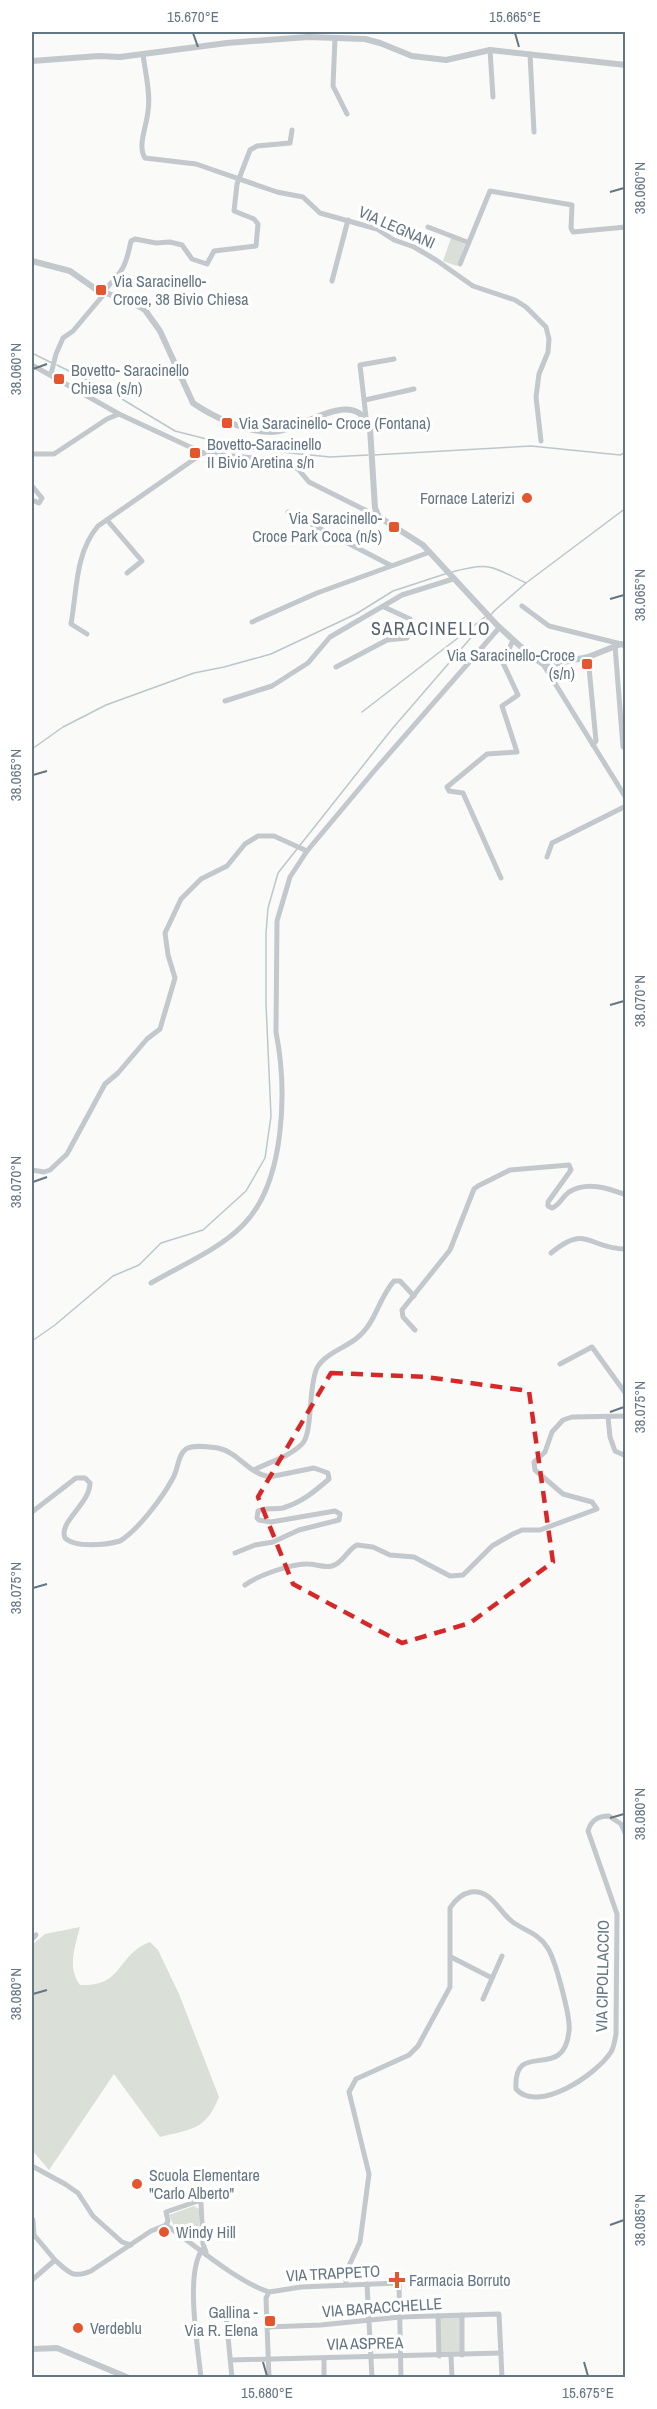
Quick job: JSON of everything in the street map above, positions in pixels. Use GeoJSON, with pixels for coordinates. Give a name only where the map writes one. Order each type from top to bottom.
{"type":"FeatureCollection","features":[{"type":"Feature","properties":{"kind":"street"},"geometry":{"type":"LineString","coordinates":[[32,61],[143,54],[227,43],[308,37],[365,39],[412,56],[446,60],[490,50],[626,65]]}},
{"type":"Feature","properties":{"kind":"street"},"geometry":{"type":"LineString","coordinates":[[335,38],[333,86],[347,114]]}},
{"type":"Feature","properties":{"kind":"street"},"geometry":{"type":"LineString","coordinates":[[490,50],[493,97]]}},
{"type":"Feature","properties":{"kind":"street","name":"VIA LEGNANI"},"geometry":{"type":"LineString","coordinates":[[143,54],[149,110],[144,128],[143,156],[148,159],[196,164],[277,192],[303,197],[320,213],[377,230],[394,240],[414,247],[473,286],[515,300],[546,327],[549,339],[548,352],[538,374],[536,397],[541,441]]}},
{"type":"Feature","properties":{"kind":"street"},"geometry":{"type":"LineString","coordinates":[[530,54],[534,132]]}},
{"type":"Feature","properties":{"kind":"street"},"geometry":{"type":"LineString","coordinates":[[51,374],[63,338],[73,331],[126,266],[131,241],[135,239],[182,245],[192,259],[207,264],[214,251],[256,246],[258,224],[254,219],[234,211],[239,177],[250,150],[257,146],[290,143],[292,130]]}},
{"type":"Feature","properties":{"kind":"street"},"geometry":{"type":"LineString","coordinates":[[460,264],[467,242],[490,191],[572,205],[571,228],[573,232],[626,227]]}},
{"type":"Feature","properties":{"kind":"street"},"geometry":{"type":"LineString","coordinates":[[332,281],[348,220]]}},
{"type":"Feature","properties":{"kind":"street"},"geometry":{"type":"LineString","coordinates":[[428,227],[467,242]]}},
{"type":"Feature","properties":{"kind":"street"},"geometry":{"type":"LineString","coordinates":[[32,261],[70,271],[104,293],[132,302],[145,310],[160,331],[193,403],[203,410],[239,425],[274,432],[344,408],[357,410],[366,417]]}},
{"type":"Feature","properties":{"kind":"street"},"geometry":{"type":"LineString","coordinates":[[379,517],[375,508],[372,444],[366,417],[360,365],[394,359]]}},
{"type":"Feature","properties":{"kind":"street"},"geometry":{"type":"LineString","coordinates":[[32,365],[119,414],[203,453],[282,461],[298,469],[309,482],[379,517],[423,545],[498,627],[543,664],[626,798]]}},
{"type":"Feature","properties":{"kind":"street"},"geometry":{"type":"LineString","coordinates":[[365,400],[414,389]]}},
{"type":"Feature","properties":{"kind":"street"},"geometry":{"type":"LineString","coordinates":[[32,454],[54,454],[107,419],[119,414]]}},
{"type":"Feature","properties":{"kind":"street"},"geometry":{"type":"LineString","coordinates":[[87,634],[71,624],[82,554],[92,533],[203,453]]}},
{"type":"Feature","properties":{"kind":"street"},"geometry":{"type":"LineString","coordinates":[[32,486],[42,498],[39,502],[32,500]]}},
{"type":"Feature","properties":{"kind":"street"},"geometry":{"type":"LineString","coordinates":[[288,512],[390,565]]}},
{"type":"Feature","properties":{"kind":"street"},"geometry":{"type":"LineString","coordinates":[[107,520],[141,561],[127,573]]}},
{"type":"Feature","properties":{"kind":"street"},"geometry":{"type":"LineString","coordinates":[[252,622],[317,593],[430,552]]}},
{"type":"Feature","properties":{"kind":"street"},"geometry":{"type":"LineString","coordinates":[[225,700],[272,686],[308,663],[330,637],[402,595],[452,578]]}},
{"type":"Feature","properties":{"kind":"street"},"geometry":{"type":"LineString","coordinates":[[522,606],[549,627],[621,646]]}},
{"type":"Feature","properties":{"kind":"street"},"geometry":{"type":"LineString","coordinates":[[336,667],[387,640],[406,639],[412,624],[411,619],[384,607]]}},
{"type":"Feature","properties":{"kind":"street"},"geometry":{"type":"LineString","coordinates":[[151,1283],[182,1266],[243,1226],[257,1208],[266,1188],[281,1127],[279,1047],[276,1032],[277,921],[290,877],[307,851],[498,627]]}},
{"type":"Feature","properties":{"kind":"street"},"geometry":{"type":"LineString","coordinates":[[501,878],[463,793],[449,790],[447,787],[487,754],[517,752],[502,706],[518,694],[503,663],[513,640]]}},
{"type":"Feature","properties":{"kind":"street"},"geometry":{"type":"LineString","coordinates":[[543,664],[588,657],[621,646]]}},
{"type":"Feature","properties":{"kind":"street"},"geometry":{"type":"LineString","coordinates":[[621,646],[618,673],[623,747]]}},
{"type":"Feature","properties":{"kind":"street"},"geometry":{"type":"LineString","coordinates":[[588,657],[596,741],[593,745]]}},
{"type":"Feature","properties":{"kind":"street"},"geometry":{"type":"LineString","coordinates":[[618,673],[626,675]]}},
{"type":"Feature","properties":{"kind":"street"},"geometry":{"type":"LineString","coordinates":[[547,857],[552,843],[626,806]]}},
{"type":"Feature","properties":{"kind":"street"},"geometry":{"type":"LineString","coordinates":[[32,1170],[44,1172],[50,1170],[67,1154],[105,1084],[118,1073],[147,1038],[160,1029],[176,978],[168,955],[165,933],[181,899],[201,879],[227,866],[245,844],[258,837],[274,836],[307,851]]}},
{"type":"Feature","properties":{"kind":"street"},"geometry":{"type":"LineString","coordinates":[[415,1330],[401,1314],[416,1290],[450,1250],[474,1189],[510,1170],[569,1165],[571,1170],[548,1202],[552,1208],[556,1207],[570,1191],[586,1187],[609,1188],[626,1195]]}},
{"type":"Feature","properties":{"kind":"street"},"geometry":{"type":"LineString","coordinates":[[551,1253],[567,1241],[580,1237],[605,1247],[626,1249]]}},
{"type":"Feature","properties":{"kind":"street"},"geometry":{"type":"LineString","coordinates":[[254,1470],[290,1454],[305,1440],[311,1393],[318,1365],[365,1331],[376,1315],[382,1297],[394,1281],[400,1281],[414,1296]]}},
{"type":"Feature","properties":{"kind":"street"},"geometry":{"type":"LineString","coordinates":[[560,1364],[592,1347],[626,1394]]}},
{"type":"Feature","properties":{"kind":"street"},"geometry":{"type":"LineString","coordinates":[[245,1585],[260,1576],[307,1563],[329,1567],[336,1564],[357,1545],[373,1547],[390,1556],[414,1557],[450,1576],[463,1575],[492,1546],[513,1534],[522,1530],[540,1530],[597,1509],[592,1502],[563,1494],[535,1470],[534,1462],[548,1447],[552,1432],[562,1420],[572,1417],[626,1416]]}},
{"type":"Feature","properties":{"kind":"street"},"geometry":{"type":"LineString","coordinates":[[608,1417],[610,1437],[615,1451],[619,1455],[626,1456]]}},
{"type":"Feature","properties":{"kind":"street"},"geometry":{"type":"LineString","coordinates":[[32,1512],[76,1478],[85,1478],[90,1483],[88,1494],[64,1528],[63,1535],[67,1541],[74,1543],[113,1543],[126,1537],[161,1499],[175,1475],[181,1455],[188,1448],[227,1450],[262,1476],[269,1477],[314,1468],[325,1471],[330,1476],[301,1501],[281,1508],[258,1511],[257,1518],[271,1522],[335,1511],[341,1517],[334,1523],[299,1530],[273,1542],[255,1545],[235,1553]]}},
{"type":"Feature","properties":{"kind":"street","name":"VIA CIPOLLACCIO"},"geometry":{"type":"LineString","coordinates":[[346,2284],[346,2272],[360,2241],[369,2174],[349,2092],[356,2079],[409,2055],[418,2046],[450,1987],[452,1957],[450,1908],[458,1897],[466,1893],[483,1893],[494,1901],[512,1922],[534,1933],[549,1948],[568,2013],[569,2032],[563,2054],[555,2058],[528,2061],[520,2067],[515,2075],[516,2088],[525,2097],[534,2098],[579,2083],[598,2068],[612,2051],[616,2034],[617,1914],[588,1831],[595,1818],[609,1816],[621,1824],[626,1835]]}},
{"type":"Feature","properties":{"kind":"street"},"geometry":{"type":"LineString","coordinates":[[483,1999],[502,1956]]}},
{"type":"Feature","properties":{"kind":"street"},"geometry":{"type":"LineString","coordinates":[[452,1957],[492,1978]]}},
{"type":"Feature","properties":{"kind":"street"},"geometry":{"type":"LineString","coordinates":[[32,2166],[78,2193],[93,2216],[122,2242],[130,2245]]}},
{"type":"Feature","properties":{"kind":"street"},"geometry":{"type":"LineString","coordinates":[[166,2225],[168,2221],[166,2212],[169,2209],[198,2201],[201,2203],[204,2251],[195,2263],[193,2283],[201,2378]]}},
{"type":"Feature","properties":{"kind":"street"},"geometry":{"type":"LineString","coordinates":[[33,2220],[34,2235],[55,2260],[69,2273],[80,2275],[151,2231],[166,2225]]}},
{"type":"Feature","properties":{"kind":"street"},"geometry":{"type":"LineString","coordinates":[[166,2225],[256,2288],[269,2292],[266,2298],[269,2378]]}},
{"type":"Feature","properties":{"kind":"street"},"geometry":{"type":"LineString","coordinates":[[32,2280],[55,2260]]}},
{"type":"Feature","properties":{"kind":"street","name":"VIA TRAPPETO"},"geometry":{"type":"LineString","coordinates":[[269,2292],[284,2288],[399,2283],[400,2317]]}},
{"type":"Feature","properties":{"kind":"street"},"geometry":{"type":"LineString","coordinates":[[367,2284],[372,2378]]}},
{"type":"Feature","properties":{"kind":"street","name":"VIA BARACCHELLE"},"geometry":{"type":"LineString","coordinates":[[267,2327],[400,2317],[499,2314],[501,2353]]}},
{"type":"Feature","properties":{"kind":"street"},"geometry":{"type":"LineString","coordinates":[[462,2315],[462,2355]]}},
{"type":"Feature","properties":{"kind":"street"},"geometry":{"type":"LineString","coordinates":[[226,2316],[232,2378]]}},
{"type":"Feature","properties":{"kind":"street"},"geometry":{"type":"LineString","coordinates":[[438,2316],[439,2356]]}},
{"type":"Feature","properties":{"kind":"street"},"geometry":{"type":"LineString","coordinates":[[400,2317],[401,2378]]}},
{"type":"Feature","properties":{"kind":"street"},"geometry":{"type":"LineString","coordinates":[[32,2349],[57,2348],[129,2378]]}},
{"type":"Feature","properties":{"kind":"street"},"geometry":{"type":"LineString","coordinates":[[501,2353],[502,2378]]}},
{"type":"Feature","properties":{"kind":"street","name":"VIA ASPREA"},"geometry":{"type":"LineString","coordinates":[[231,2360],[501,2353]]}},
{"type":"Feature","properties":{"kind":"street"},"geometry":{"type":"LineString","coordinates":[[451,2356],[452,2378]]}},
{"type":"Feature","properties":{"kind":"street"},"geometry":{"type":"LineString","coordinates":[[324,2358],[324,2378]]}},
{"type":"Feature","properties":{"kind":"highlighted area"},"geometry":{"type":"Polygon","coordinates":[[[331,1373],[426,1377],[529,1391],[553,1562],[470,1623],[402,1643],[293,1584],[258,1497],[331,1373]]]}},
{"type":"Feature","properties":{"kind":"shaded area"},"geometry":{"type":"Polygon","coordinates":[[[451,238],[465,244],[457,266],[443,261],[451,238]]]}},
{"type":"Feature","properties":{"kind":"shaded area"},"geometry":{"type":"Polygon","coordinates":[[[80,1927],[74,1949],[73,1964],[80,1985],[105,1981],[113,1976],[131,1954],[150,1942],[158,1950],[179,1994],[219,2097],[209,2116],[203,2122],[189,2130],[160,2137],[114,2074],[49,2170],[32,2150],[32,1945],[45,1934],[80,1927]]]}},
{"type":"Feature","properties":{"kind":"shaded area"},"geometry":{"type":"Polygon","coordinates":[[[194,2206],[199,2209],[199,2241],[174,2226],[169,2215],[194,2206]]]}},
{"type":"Feature","properties":{"kind":"shaded area"},"geometry":{"type":"Polygon","coordinates":[[[460,2316],[461,2354],[440,2354],[440,2317],[460,2316]]]}},
{"type":"Feature","properties":{"kind":"waterway"},"geometry":{"type":"LineString","coordinates":[[32,353],[52,363]]}},
{"type":"Feature","properties":{"kind":"waterway"},"geometry":{"type":"LineString","coordinates":[[57,365],[107,390],[175,431],[242,448],[330,457],[368,455]]}},
{"type":"Feature","properties":{"kind":"waterway"},"geometry":{"type":"LineString","coordinates":[[373,455],[531,446],[620,455],[626,452]]}},
{"type":"Feature","properties":{"kind":"waterway"},"geometry":{"type":"LineString","coordinates":[[494,611],[526,583],[626,508]]}},
{"type":"Feature","properties":{"kind":"waterway"},"geometry":{"type":"LineString","coordinates":[[452,572],[475,567],[491,567],[526,583]]}},
{"type":"Feature","properties":{"kind":"waterway"},"geometry":{"type":"LineString","coordinates":[[32,749],[63,727],[106,705],[194,673],[271,654],[356,614],[393,591],[448,573]]}},
{"type":"Feature","properties":{"kind":"waterway"},"geometry":{"type":"LineString","coordinates":[[490,616],[494,611]]}},
{"type":"Feature","properties":{"kind":"waterway"},"geometry":{"type":"LineString","coordinates":[[362,712],[485,617]]}},
{"type":"Feature","properties":{"kind":"waterway"},"geometry":{"type":"LineString","coordinates":[[32,1341],[55,1325],[113,1276],[139,1265],[161,1243],[203,1230],[246,1191],[265,1158],[271,1116],[266,1004],[266,933],[268,908],[278,873],[392,729],[487,619]]}},
{"type":"Feature","properties":{"kind":"place","name":"Via Saracinello- Croce, 38 Bivio Chiesa"},"geometry":{"type":"Point","coordinates":[101,290]}},
{"type":"Feature","properties":{"kind":"place","name":"Bovetto- Saracinello Chiesa (s/n)"},"geometry":{"type":"Point","coordinates":[59,379]}},
{"type":"Feature","properties":{"kind":"place","name":"Via Saracinello- Croce (Fontana)"},"geometry":{"type":"Point","coordinates":[227,423]}},
{"type":"Feature","properties":{"kind":"place","name":"Bovetto-Saracinello II Bivio Aretina s/n"},"geometry":{"type":"Point","coordinates":[195,453]}},
{"type":"Feature","properties":{"kind":"place","name":"Fornace Laterizi"},"geometry":{"type":"Point","coordinates":[527,498]}},
{"type":"Feature","properties":{"kind":"place","name":"Via Saracinello- Croce Park Coca (n/s)"},"geometry":{"type":"Point","coordinates":[394,527]}},
{"type":"Feature","properties":{"kind":"place","name":"Via Saracinello-Croce (s/n)"},"geometry":{"type":"Point","coordinates":[587,664]}},
{"type":"Feature","properties":{"kind":"place","name":"Scuola Elementare \"Carlo Alberto\""},"geometry":{"type":"Point","coordinates":[137,2184]}},
{"type":"Feature","properties":{"kind":"place","name":"Windy Hill"},"geometry":{"type":"Point","coordinates":[164,2232]}},
{"type":"Feature","properties":{"kind":"place","name":"Farmacia Borruto"},"geometry":{"type":"Point","coordinates":[397,2280]}},
{"type":"Feature","properties":{"kind":"place","name":"Gallina - Via R. Elena"},"geometry":{"type":"Point","coordinates":[270,2321]}},
{"type":"Feature","properties":{"kind":"place","name":"Verdeblu"},"geometry":{"type":"Point","coordinates":[78,2328]}},
{"type":"Feature","properties":{"kind":"district","name":"SARACINELLO"},"geometry":{"type":"Point","coordinates":[431,628]}}]}
